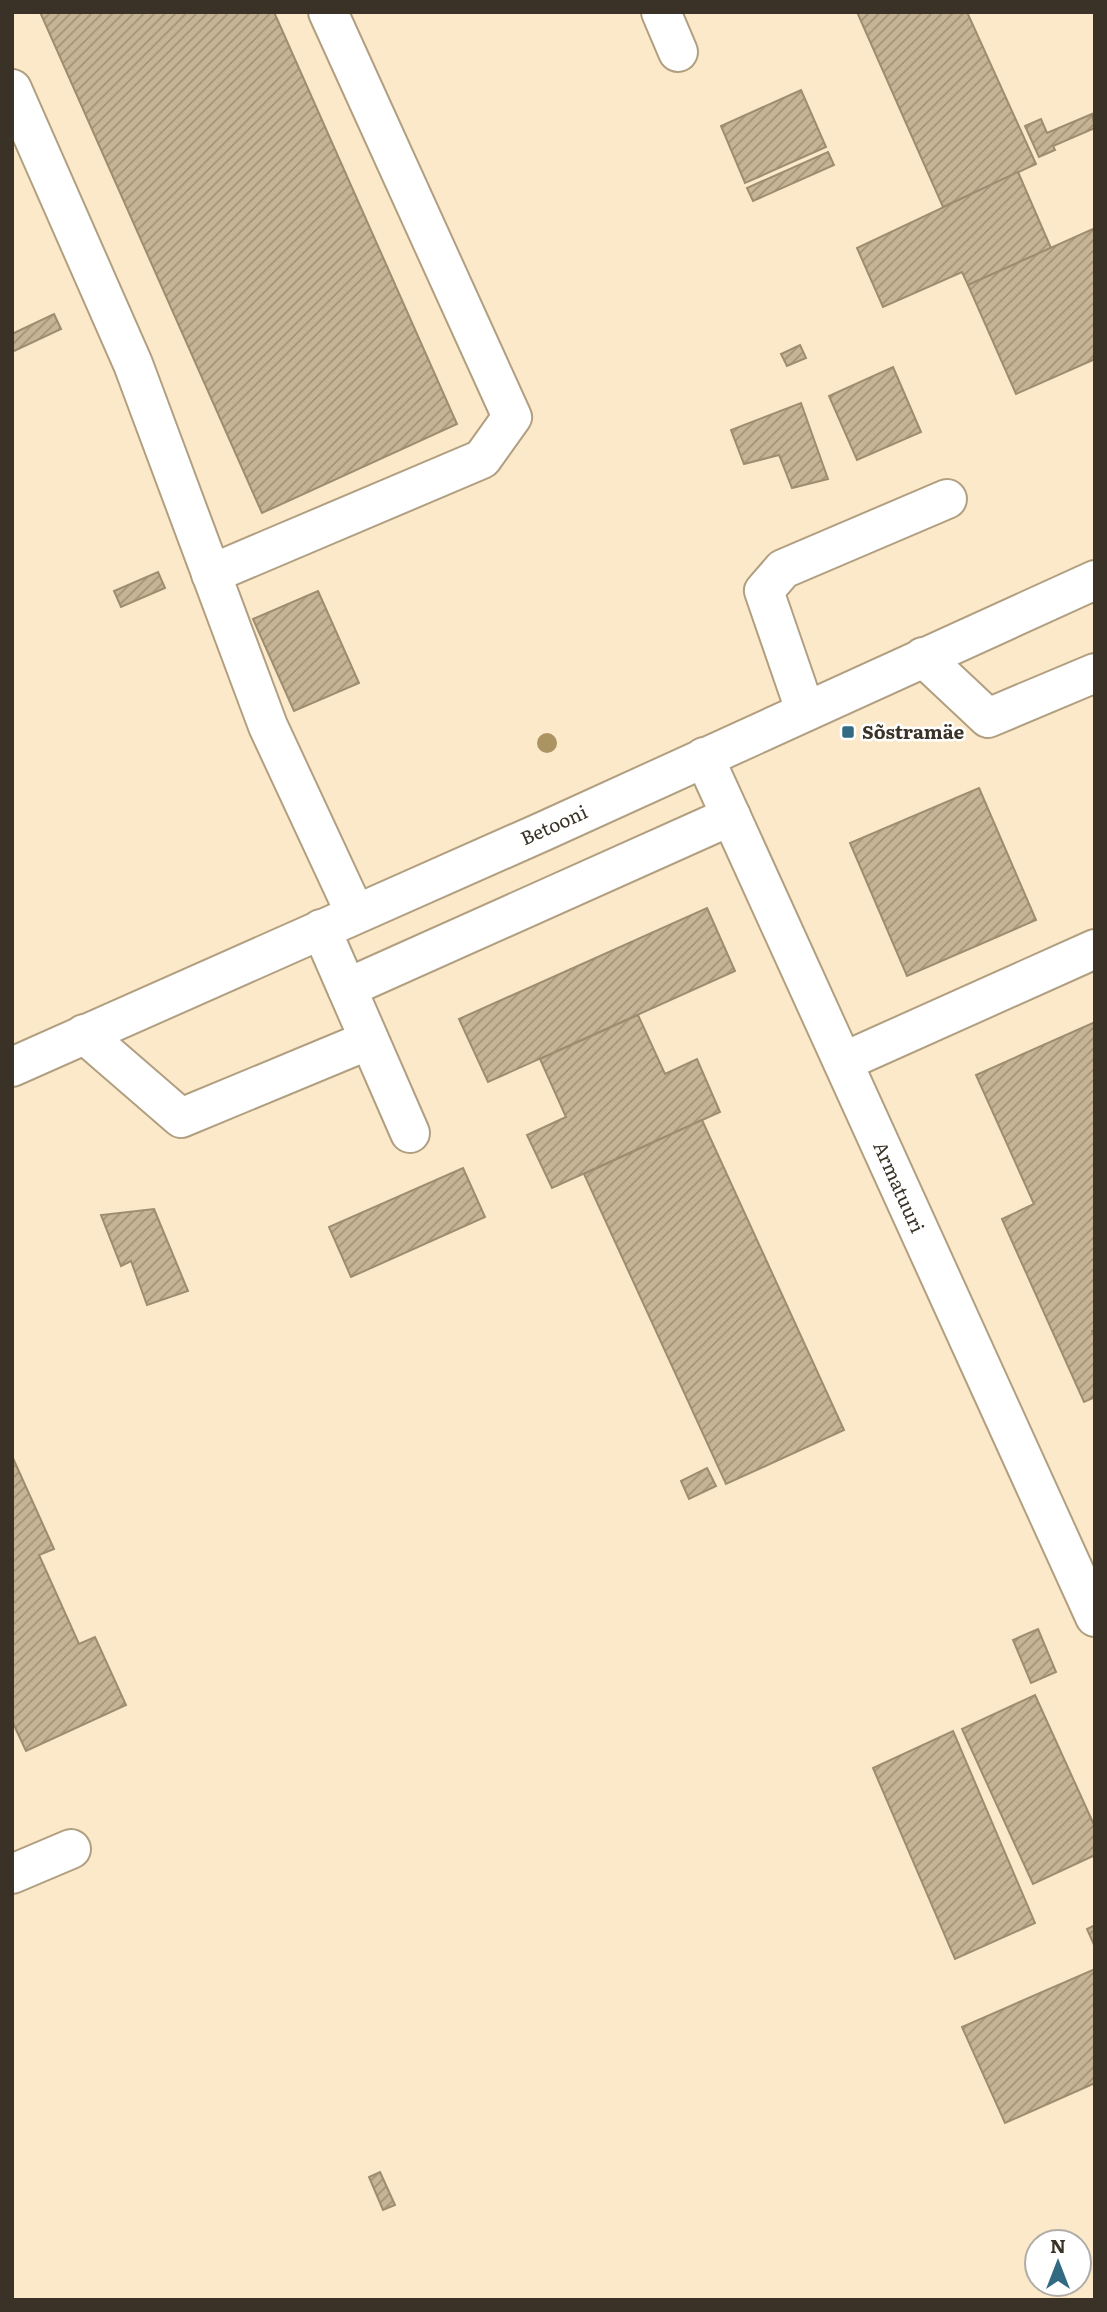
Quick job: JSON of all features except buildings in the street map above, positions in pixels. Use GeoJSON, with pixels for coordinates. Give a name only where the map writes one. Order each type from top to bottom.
{"type":"FeatureCollection","features":[{"type":"Feature","properties":{"kind":"street"},"geometry":{"type":"LineString","coordinates":[[211,574],[482,458],[512,417],[328,12]]}},
{"type":"Feature","properties":{"kind":"street"},"geometry":{"type":"LineString","coordinates":[[661,12],[678,52]]}},
{"type":"Feature","properties":{"kind":"street"},"geometry":{"type":"LineString","coordinates":[[12,89],[133,364],[268,726],[355,913]]}},
{"type":"Feature","properties":{"kind":"street"},"geometry":{"type":"LineString","coordinates":[[805,710],[764,591],[783,569],[947,499]]}},
{"type":"Feature","properties":{"kind":"street","name":"Betooni"},"geometry":{"type":"LineString","coordinates":[[12,1067],[1095,580]]}},
{"type":"Feature","properties":{"kind":"street"},"geometry":{"type":"LineString","coordinates":[[923,657],[988,718],[1095,673]]}},
{"type":"Feature","properties":{"kind":"street","name":"Armatuuri"},"geometry":{"type":"LineString","coordinates":[[704,757],[843,1062],[1085,1571],[1095,1618]]}},
{"type":"Feature","properties":{"kind":"street"},"geometry":{"type":"LineString","coordinates":[[347,988],[731,816]]}},
{"type":"Feature","properties":{"kind":"street"},"geometry":{"type":"LineString","coordinates":[[321,929],[410,1133]]}},
{"type":"Feature","properties":{"kind":"street"},"geometry":{"type":"LineString","coordinates":[[843,1062],[1095,949]]}},
{"type":"Feature","properties":{"kind":"street"},"geometry":{"type":"LineString","coordinates":[[84,1034],[181,1118],[369,1040]]}},
{"type":"Feature","properties":{"kind":"street"},"geometry":{"type":"LineString","coordinates":[[12,1874],[71,1849]]}},
{"type":"Feature","properties":{"kind":"place","name":"Sõstramäe"},"geometry":{"type":"Point","coordinates":[848,732]}}]}
